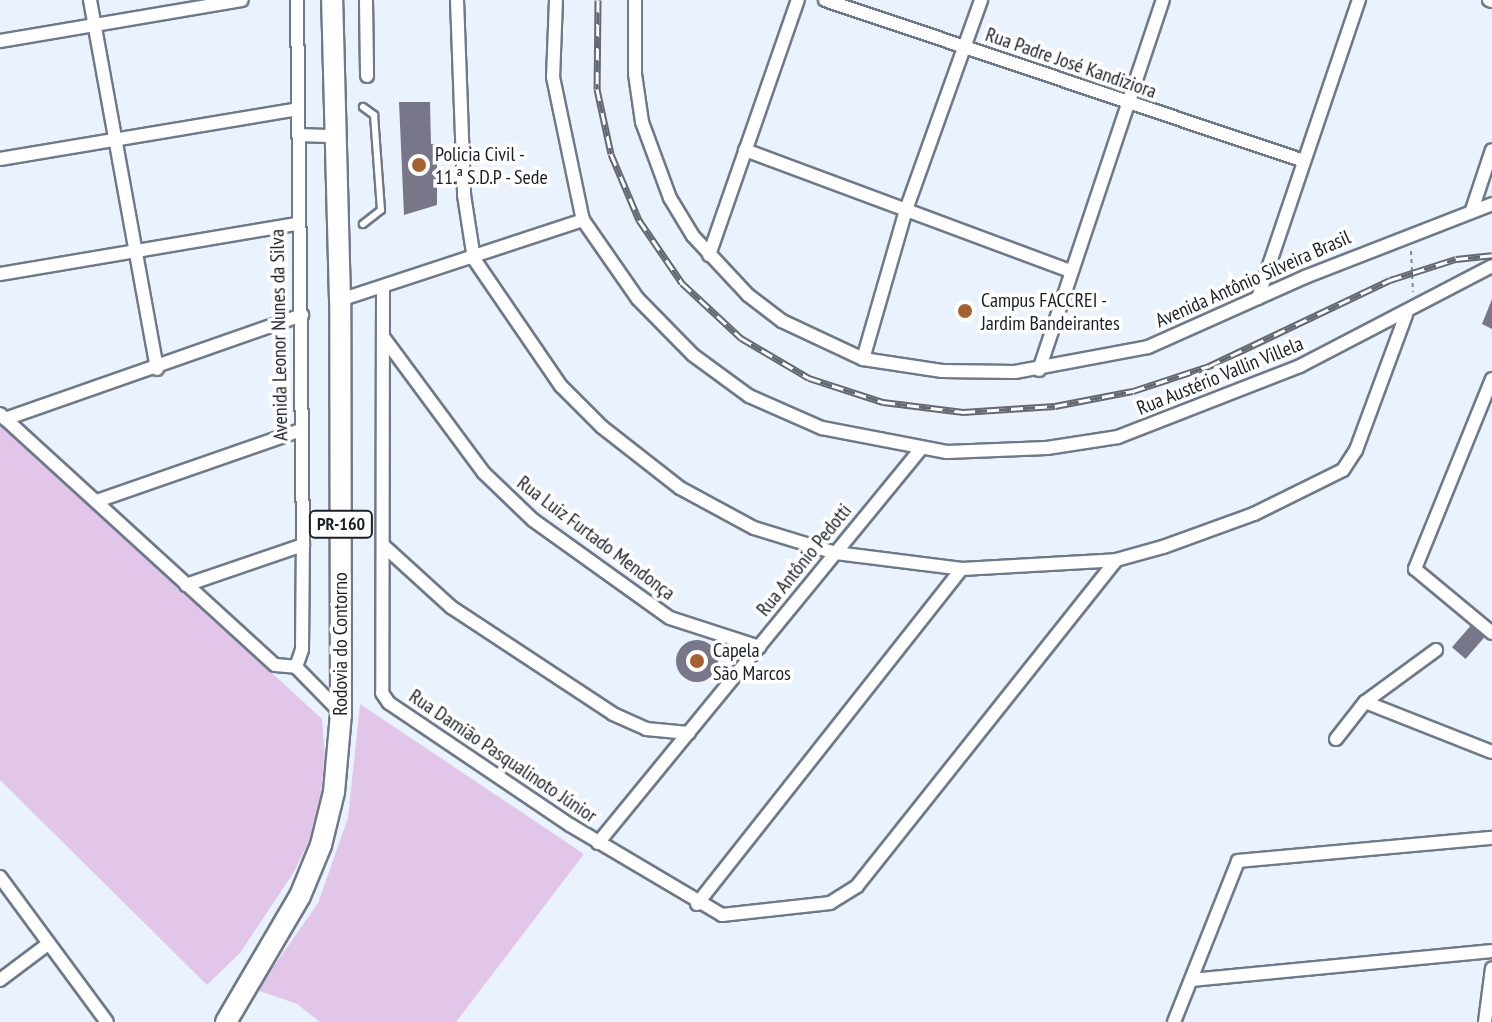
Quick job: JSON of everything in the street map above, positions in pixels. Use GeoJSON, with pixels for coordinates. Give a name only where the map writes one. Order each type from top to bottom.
{"type":"FeatureCollection","features":[{"type":"Feature","properties":{"kind":"main road","name":"Rodovia do Contorno"},"geometry":{"type":"LineString","coordinates":[[226,1022],[300,896],[321,845],[334,792],[341,713],[340,300],[332,0]]}},
{"type":"Feature","properties":{"kind":"street"},"geometry":{"type":"LineString","coordinates":[[90,0],[157,369]]}},
{"type":"Feature","properties":{"kind":"street"},"geometry":{"type":"LineString","coordinates":[[0,41],[242,0]]}},
{"type":"Feature","properties":{"kind":"street","name":"Avenida Leonor Nunes da Silva"},"geometry":{"type":"LineString","coordinates":[[296,667],[302,650],[303,545],[302,315],[297,224],[297,0]]}},
{"type":"Feature","properties":{"kind":"street"},"geometry":{"type":"LineString","coordinates":[[366,0],[367,76]]}},
{"type":"Feature","properties":{"kind":"street"},"geometry":{"type":"LineString","coordinates":[[457,0],[461,151],[474,259],[561,386],[602,427],[716,510],[836,553],[962,569],[1116,560],[1254,514],[1343,470],[1356,450],[1410,313]]}},
{"type":"Feature","properties":{"kind":"street","name":"Rua Austério Vallin Villela"},"geometry":{"type":"LineString","coordinates":[[556,0],[553,77],[583,220],[638,299],[719,377],[796,419],[920,450],[1047,448],[1130,434],[1300,366],[1490,270]]}},
{"type":"Feature","properties":{"kind":"street","name":"Avenida Antônio Silveira Brasil"},"geometry":{"type":"LineString","coordinates":[[635,0],[635,74],[651,156],[670,198],[709,255],[782,321],[863,359],[942,371],[1039,370],[1148,347],[1411,233],[1492,204]]}},
{"type":"Feature","properties":{"kind":"street"},"geometry":{"type":"LineString","coordinates":[[709,255],[798,0]]}},
{"type":"Feature","properties":{"kind":"street","name":"Rua Padre José Kandiziora"},"geometry":{"type":"LineString","coordinates":[[825,0],[1304,161]]}},
{"type":"Feature","properties":{"kind":"street"},"geometry":{"type":"LineString","coordinates":[[863,359],[907,207],[981,0]]}},
{"type":"Feature","properties":{"kind":"street"},"geometry":{"type":"LineString","coordinates":[[1039,370],[1125,103],[1163,0]]}},
{"type":"Feature","properties":{"kind":"street"},"geometry":{"type":"LineString","coordinates":[[1258,298],[1359,0]]}},
{"type":"Feature","properties":{"kind":"street"},"geometry":{"type":"LineString","coordinates":[[0,159],[298,109]]}},
{"type":"Feature","properties":{"kind":"street"},"geometry":{"type":"LineString","coordinates":[[298,135],[335,136]]}},
{"type":"Feature","properties":{"kind":"street"},"geometry":{"type":"LineString","coordinates":[[745,150],[907,207],[1070,271]]}},
{"type":"Feature","properties":{"kind":"street"},"geometry":{"type":"LineString","coordinates":[[1472,210],[1492,150]]}},
{"type":"Feature","properties":{"kind":"street"},"geometry":{"type":"LineString","coordinates":[[340,300],[383,290],[583,220]]}},
{"type":"Feature","properties":{"kind":"street"},"geometry":{"type":"LineString","coordinates":[[0,274],[297,224]]}},
{"type":"Feature","properties":{"kind":"street","name":"Rua Damião Pasqualinoto Júnior"},"geometry":{"type":"LineString","coordinates":[[383,290],[382,693],[389,703],[598,843],[626,855],[697,904],[735,915],[818,905],[844,897],[874,868],[1116,560]]}},
{"type":"Feature","properties":{"kind":"street"},"geometry":{"type":"LineString","coordinates":[[3,416],[157,369],[302,315]]}},
{"type":"Feature","properties":{"kind":"street","name":"Rua Luiz Furtado Mendonça"},"geometry":{"type":"LineString","coordinates":[[384,338],[476,463],[521,511],[670,618],[759,647]]}},
{"type":"Feature","properties":{"kind":"street"},"geometry":{"type":"LineString","coordinates":[[1492,379],[1415,569],[1492,633]]}},
{"type":"Feature","properties":{"kind":"street"},"geometry":{"type":"LineString","coordinates":[[3,416],[275,665],[296,667],[341,713]]}},
{"type":"Feature","properties":{"kind":"street"},"geometry":{"type":"LineString","coordinates":[[97,501],[301,430]]}},
{"type":"Feature","properties":{"kind":"street","name":"Rua Antônio Pedotti"},"geometry":{"type":"LineString","coordinates":[[598,843],[920,450]]}},
{"type":"Feature","properties":{"kind":"street"},"geometry":{"type":"LineString","coordinates":[[186,585],[303,545]]}},
{"type":"Feature","properties":{"kind":"street"},"geometry":{"type":"LineString","coordinates":[[384,546],[451,607],[613,714],[646,729],[689,733]]}},
{"type":"Feature","properties":{"kind":"street"},"geometry":{"type":"LineString","coordinates":[[697,904],[962,569]]}},
{"type":"Feature","properties":{"kind":"street"},"geometry":{"type":"LineString","coordinates":[[1336,739],[1365,702],[1436,650]]}},
{"type":"Feature","properties":{"kind":"street"},"geometry":{"type":"LineString","coordinates":[[1365,702],[1492,752]]}},
{"type":"Feature","properties":{"kind":"street"},"geometry":{"type":"LineString","coordinates":[[1174,1022],[1238,861],[1492,838]]}},
{"type":"Feature","properties":{"kind":"street"},"geometry":{"type":"LineString","coordinates":[[0,877],[107,1022]]}},
{"type":"Feature","properties":{"kind":"street"},"geometry":{"type":"LineString","coordinates":[[0,980],[48,944]]}},
{"type":"Feature","properties":{"kind":"street"},"geometry":{"type":"LineString","coordinates":[[1192,980],[1492,951]]}},
{"type":"Feature","properties":{"kind":"street"},"geometry":{"type":"LineString","coordinates":[[1485,1022],[1492,968]]}},
{"type":"Feature","properties":{"kind":"lane"},"geometry":{"type":"LineString","coordinates":[[363,107],[374,115],[381,210],[363,224]]}},
{"type":"Feature","properties":{"kind":"path"},"geometry":{"type":"LineString","coordinates":[[1410,313],[1411,233]]}},
{"type":"Feature","properties":{"kind":"shaded area"},"geometry":{"type":"Polygon","coordinates":[[[0,423],[322,719],[325,757],[318,821],[294,872],[240,953],[207,985],[0,780],[0,423]]]}},
{"type":"Feature","properties":{"kind":"shaded area"},"geometry":{"type":"Polygon","coordinates":[[[360,704],[584,854],[456,1022],[320,1022],[297,1004],[257,990],[318,903],[348,818],[360,704]]]}},
{"type":"Feature","properties":{"kind":"building","name":"Policia Civil - 11.ª S.D.P - Sede"},"geometry":{"type":"Polygon","coordinates":[[[399,102],[430,102],[431,144],[437,144],[437,205],[404,215],[399,102]]]}},
{"type":"Feature","properties":{"kind":"building"},"geometry":{"type":"Polygon","coordinates":[[[1492,299],[1492,329],[1482,324],[1492,299]]]}},
{"type":"Feature","properties":{"kind":"building"},"geometry":{"type":"Polygon","coordinates":[[[1473,623],[1487,635],[1466,659],[1452,647],[1473,623]]]}},
{"type":"Feature","properties":{"kind":"building","name":"Capela São Marcos"},"geometry":{"type":"Polygon","coordinates":[[[697,640],[712,646],[718,661],[712,676],[697,682],[682,676],[676,661],[682,646],[697,640]]]}},
{"type":"Feature","properties":{"kind":"railway"},"geometry":{"type":"LineString","coordinates":[[598,0],[597,89],[611,154],[639,220],[682,283],[741,338],[809,378],[883,402],[963,412],[1055,406],[1133,391],[1209,366],[1390,280],[1456,259],[1492,255]]}},
{"type":"Feature","properties":{"kind":"place","name":"Policia Civil - 11.ª S.D.P - Sede"},"geometry":{"type":"Point","coordinates":[419,165]}},
{"type":"Feature","properties":{"kind":"place","name":"Campus FACCREI - Jardim Bandeirantes"},"geometry":{"type":"Point","coordinates":[965,311]}},
{"type":"Feature","properties":{"kind":"place","name":"Capela São Marcos"},"geometry":{"type":"Point","coordinates":[697,661]}}]}
